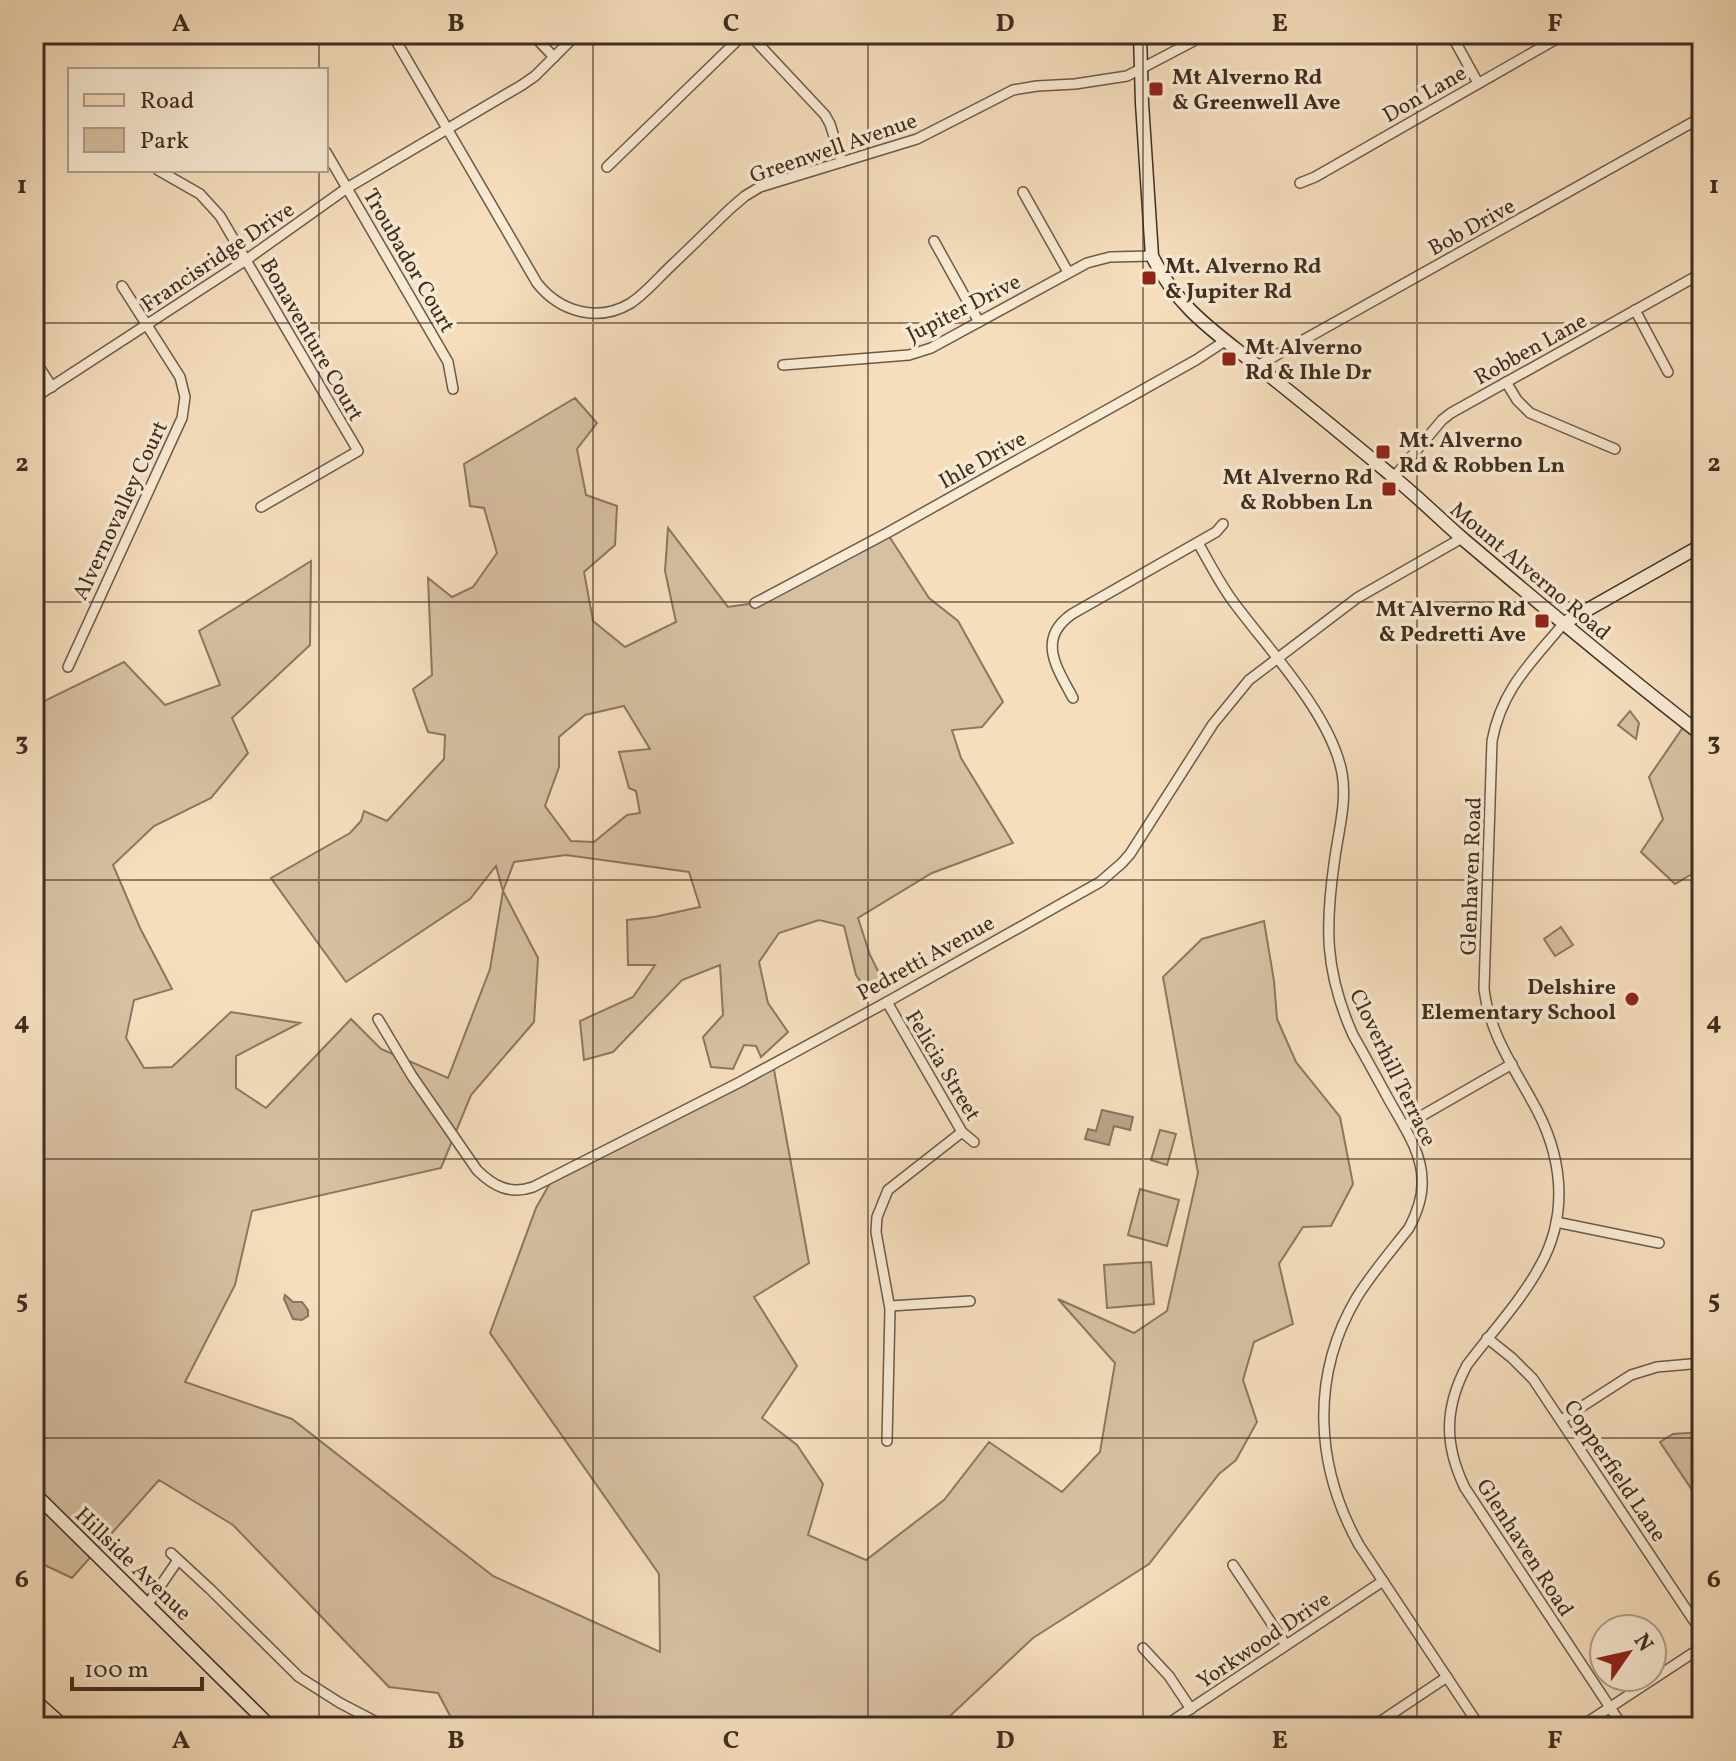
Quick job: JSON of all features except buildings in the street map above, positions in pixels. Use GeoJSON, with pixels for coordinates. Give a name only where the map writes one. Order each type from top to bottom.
{"type":"FeatureCollection","features":[{"type":"Feature","properties":{"kind":"main road"},"geometry":{"type":"LineString","coordinates":[[34,1688],[38,1705],[63,1727]]}},
{"type":"Feature","properties":{"kind":"street","name":"Greenwell Avenue"},"geometry":{"type":"LineString","coordinates":[[392,34],[537,283],[554,300],[575,311],[587,313],[619,309],[639,297],[745,196],[774,182],[917,139],[1013,90],[1116,79],[1141,70],[1207,34]]}},
{"type":"Feature","properties":{"kind":"street"},"geometry":{"type":"LineString","coordinates":[[532,34],[554,57]]}},
{"type":"Feature","properties":{"kind":"street","name":"Francisridge Drive"},"geometry":{"type":"LineString","coordinates":[[34,398],[246,260],[347,188],[522,85],[577,34]]}},
{"type":"Feature","properties":{"kind":"street"},"geometry":{"type":"LineString","coordinates":[[607,167],[747,34],[825,115],[842,162]]}},
{"type":"Feature","properties":{"kind":"street","name":"Mount Alverno Road"},"geometry":{"type":"LineString","coordinates":[[1140,34],[1152,256],[1177,298],[1191,313],[1394,477],[1618,670],[1702,735]]}},
{"type":"Feature","properties":{"kind":"street"},"geometry":{"type":"LineString","coordinates":[[1451,34],[1478,83]]}},
{"type":"Feature","properties":{"kind":"street","name":"Don Lane"},"geometry":{"type":"LineString","coordinates":[[1300,183],[1565,34]]}},
{"type":"Feature","properties":{"kind":"street","name":"Bob Drive"},"geometry":{"type":"LineString","coordinates":[[1257,366],[1702,117]]}},
{"type":"Feature","properties":{"kind":"street","name":"Troubador Court"},"geometry":{"type":"LineString","coordinates":[[328,155],[448,362],[453,389]]}},
{"type":"Feature","properties":{"kind":"street","name":"Bonaventure Court"},"geometry":{"type":"LineString","coordinates":[[162,172],[190,187],[220,216],[358,451],[261,507]]}},
{"type":"Feature","properties":{"kind":"street"},"geometry":{"type":"LineString","coordinates":[[1023,192],[1068,272]]}},
{"type":"Feature","properties":{"kind":"street"},"geometry":{"type":"LineString","coordinates":[[934,241],[979,322]]}},
{"type":"Feature","properties":{"kind":"street","name":"Jupiter Drive"},"geometry":{"type":"LineString","coordinates":[[783,365],[909,355],[931,348],[1068,272],[1098,259],[1152,256]]}},
{"type":"Feature","properties":{"kind":"street","name":"Robben Lane"},"geometry":{"type":"LineString","coordinates":[[1394,477],[1451,413],[1702,273]]}},
{"type":"Feature","properties":{"kind":"street","name":"Alvernovalley Court"},"geometry":{"type":"LineString","coordinates":[[68,667],[182,418],[185,397],[180,377],[122,286]]}},
{"type":"Feature","properties":{"kind":"street"},"geometry":{"type":"LineString","coordinates":[[1635,310],[1668,372]]}},
{"type":"Feature","properties":{"kind":"street","name":"Ihle Drive"},"geometry":{"type":"LineString","coordinates":[[755,603],[941,503],[1225,341]]}},
{"type":"Feature","properties":{"kind":"street"},"geometry":{"type":"LineString","coordinates":[[34,359],[52,387]]}},
{"type":"Feature","properties":{"kind":"street"},"geometry":{"type":"LineString","coordinates":[[1506,382],[1530,413],[1615,449]]}},
{"type":"Feature","properties":{"kind":"street"},"geometry":{"type":"LineString","coordinates":[[1073,698],[1053,658],[1052,640],[1060,624],[1072,614],[1216,532],[1223,524]]}},
{"type":"Feature","properties":{"kind":"street","name":"Pedretti Avenue"},"geometry":{"type":"LineString","coordinates":[[378,1019],[412,1076],[477,1170],[502,1188],[517,1191],[533,1187],[713,1096],[1100,882],[1130,854],[1213,724],[1249,680],[1357,598],[1462,538]]}},
{"type":"Feature","properties":{"kind":"street","name":"Cloverhill Terrace"},"geometry":{"type":"LineString","coordinates":[[1198,543],[1230,598],[1309,701],[1332,742],[1342,772],[1343,804],[1328,907],[1327,931],[1332,972],[1344,1016],[1414,1147],[1421,1170],[1422,1194],[1409,1228],[1371,1277],[1345,1320],[1331,1362],[1324,1402],[1325,1446],[1333,1485],[1349,1527],[1480,1727]]}},
{"type":"Feature","properties":{"kind":"street"},"geometry":{"type":"LineString","coordinates":[[1564,623],[1702,545]]}},
{"type":"Feature","properties":{"kind":"street","name":"Glenhaven Road"},"geometry":{"type":"LineString","coordinates":[[1564,623],[1509,691],[1500,710],[1492,741],[1484,989],[1496,1036],[1538,1111],[1552,1143],[1559,1183],[1556,1222],[1548,1249],[1536,1273],[1467,1365],[1454,1394],[1449,1426],[1455,1466],[1465,1488],[1623,1727]]}},
{"type":"Feature","properties":{"kind":"street","name":"Felicia Street"},"geometry":{"type":"LineString","coordinates":[[887,1002],[962,1132],[974,1142]]}},
{"type":"Feature","properties":{"kind":"street"},"geometry":{"type":"LineString","coordinates":[[1404,1126],[1512,1064]]}},
{"type":"Feature","properties":{"kind":"street"},"geometry":{"type":"LineString","coordinates":[[887,1441],[890,1306],[876,1232],[877,1217],[888,1190],[962,1132]]}},
{"type":"Feature","properties":{"kind":"street"},"geometry":{"type":"LineString","coordinates":[[1556,1222],[1659,1243]]}},
{"type":"Feature","properties":{"kind":"street"},"geometry":{"type":"LineString","coordinates":[[890,1306],[970,1301]]}},
{"type":"Feature","properties":{"kind":"street","name":"Copperfield Lane"},"geometry":{"type":"LineString","coordinates":[[1487,1338],[1533,1379],[1702,1633]]}},
{"type":"Feature","properties":{"kind":"street"},"geometry":{"type":"LineString","coordinates":[[1561,1420],[1631,1375],[1657,1367],[1702,1363]]}},
{"type":"Feature","properties":{"kind":"street","name":"Hillside Avenue"},"geometry":{"type":"LineString","coordinates":[[34,1493],[274,1727]]}},
{"type":"Feature","properties":{"kind":"street"},"geometry":{"type":"LineString","coordinates":[[148,1604],[174,1557],[299,1677],[381,1726]]}},
{"type":"Feature","properties":{"kind":"street"},"geometry":{"type":"LineString","coordinates":[[1233,1565],[1286,1645]]}},
{"type":"Feature","properties":{"kind":"street","name":"Yorkwood Drive"},"geometry":{"type":"LineString","coordinates":[[1163,1727],[1383,1581]]}},
{"type":"Feature","properties":{"kind":"street"},"geometry":{"type":"LineString","coordinates":[[1580,1727],[1702,1647]]}},
{"type":"Feature","properties":{"kind":"street"},"geometry":{"type":"LineString","coordinates":[[1143,1648],[1169,1676],[1191,1709]]}},
{"type":"Feature","properties":{"kind":"street"},"geometry":{"type":"LineString","coordinates":[[1372,1727],[1447,1677]]}},
{"type":"Feature","properties":{"kind":"green space"},"geometry":{"type":"Polygon","coordinates":[[[575,398],[597,423],[577,449],[586,495],[617,506],[615,545],[584,572],[593,621],[625,647],[676,622],[665,571],[668,528],[728,607],[755,603],[887,533],[929,598],[958,621],[1003,702],[982,727],[952,730],[961,758],[1013,843],[932,873],[858,918],[882,979],[865,988],[856,975],[844,926],[819,920],[779,933],[759,962],[768,1003],[788,1032],[761,1057],[756,1046],[744,1045],[733,1069],[711,1067],[703,1037],[723,1015],[720,965],[682,980],[613,1052],[584,1060],[580,1021],[633,997],[655,965],[628,965],[627,920],[700,907],[689,872],[566,855],[514,862],[503,891],[496,866],[470,899],[346,982],[271,878],[350,833],[361,821],[364,811],[387,821],[444,759],[445,735],[428,732],[413,689],[432,675],[428,578],[452,597],[473,587],[497,553],[484,508],[470,506],[464,464],[575,398]],[[624,706],[585,715],[559,737],[559,767],[545,806],[571,841],[594,842],[627,815],[640,813],[636,791],[629,788],[619,752],[650,749],[624,706]]]}},
{"type":"Feature","properties":{"kind":"green space"},"geometry":{"type":"Polygon","coordinates":[[[311,561],[310,645],[232,718],[248,753],[211,798],[154,826],[113,865],[140,928],[172,989],[134,1000],[126,1038],[144,1068],[172,1067],[231,1012],[300,1023],[236,1056],[236,1088],[266,1108],[351,1019],[381,1049],[448,1078],[490,969],[503,891],[538,958],[534,1022],[471,1095],[441,1168],[252,1211],[235,1285],[185,1382],[292,1419],[493,1576],[660,1652],[659,1574],[490,1333],[536,1208],[554,1176],[773,1064],[809,1263],[754,1297],[797,1366],[762,1418],[797,1445],[823,1484],[808,1535],[866,1560],[944,1500],[989,1442],[1062,1492],[1100,1452],[1115,1363],[1058,1299],[1134,1333],[1167,1311],[1198,1173],[1163,977],[1202,939],[1264,921],[1277,1019],[1296,1062],[1340,1117],[1353,1184],[1331,1226],[1303,1227],[1279,1264],[1293,1324],[1254,1342],[1243,1380],[1257,1422],[1236,1460],[1219,1474],[1149,1564],[1033,1638],[950,1716],[956,1727],[456,1727],[438,1693],[389,1687],[233,1525],[159,1480],[72,1578],[34,1560],[34,706],[124,662],[165,705],[220,685],[199,631],[311,561]]]}},
{"type":"Feature","properties":{"kind":"green space"},"geometry":{"type":"Polygon","coordinates":[[[1630,711],[1639,723],[1636,739],[1618,725],[1630,711]]]}},
{"type":"Feature","properties":{"kind":"green space"},"geometry":{"type":"Polygon","coordinates":[[[1686,723],[1702,735],[1702,868],[1675,884],[1641,852],[1663,819],[1649,777],[1686,723]]]}},
{"type":"Feature","properties":{"kind":"green space"},"geometry":{"type":"Polygon","coordinates":[[[1561,927],[1573,945],[1555,956],[1544,939],[1561,927]]]}},
{"type":"Feature","properties":{"kind":"green space"},"geometry":{"type":"Polygon","coordinates":[[[1160,1130],[1176,1134],[1167,1165],[1151,1160],[1160,1130]]]}},
{"type":"Feature","properties":{"kind":"green space"},"geometry":{"type":"Polygon","coordinates":[[[1140,1189],[1179,1200],[1167,1246],[1128,1235],[1140,1189]]]}},
{"type":"Feature","properties":{"kind":"green space"},"geometry":{"type":"Polygon","coordinates":[[[1151,1262],[1154,1304],[1107,1308],[1104,1265],[1151,1262]]]}},
{"type":"Feature","properties":{"kind":"green space"},"geometry":{"type":"Polygon","coordinates":[[[1702,1432],[1702,1505],[1660,1442],[1673,1434],[1702,1432]]]}},
{"type":"Feature","properties":{"kind":"shaded area"},"geometry":{"type":"Polygon","coordinates":[[[1102,1110],[1133,1117],[1130,1130],[1114,1126],[1109,1145],[1085,1139],[1088,1129],[1096,1131],[1102,1110]]]}},
{"type":"Feature","properties":{"kind":"shaded area"},"geometry":{"type":"Polygon","coordinates":[[[285,1295],[293,1302],[302,1302],[308,1316],[302,1320],[293,1319],[285,1295]]]}},
{"type":"Feature","properties":{"kind":"place","name":"Mt Alverno Rd & Greenwell Ave"},"geometry":{"type":"Point","coordinates":[1156,89]}},
{"type":"Feature","properties":{"kind":"place","name":"Mt. Alverno Rd & Jupiter Rd"},"geometry":{"type":"Point","coordinates":[1149,278]}},
{"type":"Feature","properties":{"kind":"place","name":"Mt Alverno Rd & Ihle Dr"},"geometry":{"type":"Point","coordinates":[1229,359]}},
{"type":"Feature","properties":{"kind":"place","name":"Mt. Alverno Rd & Robben Ln"},"geometry":{"type":"Point","coordinates":[1383,452]}},
{"type":"Feature","properties":{"kind":"place","name":"Mt Alverno Rd & Robben Ln"},"geometry":{"type":"Point","coordinates":[1389,489]}},
{"type":"Feature","properties":{"kind":"place","name":"Mt Alverno Rd & Pedretti Ave"},"geometry":{"type":"Point","coordinates":[1542,621]}},
{"type":"Feature","properties":{"kind":"place","name":"Delshire Elementary School"},"geometry":{"type":"Point","coordinates":[1632,999]}}]}
